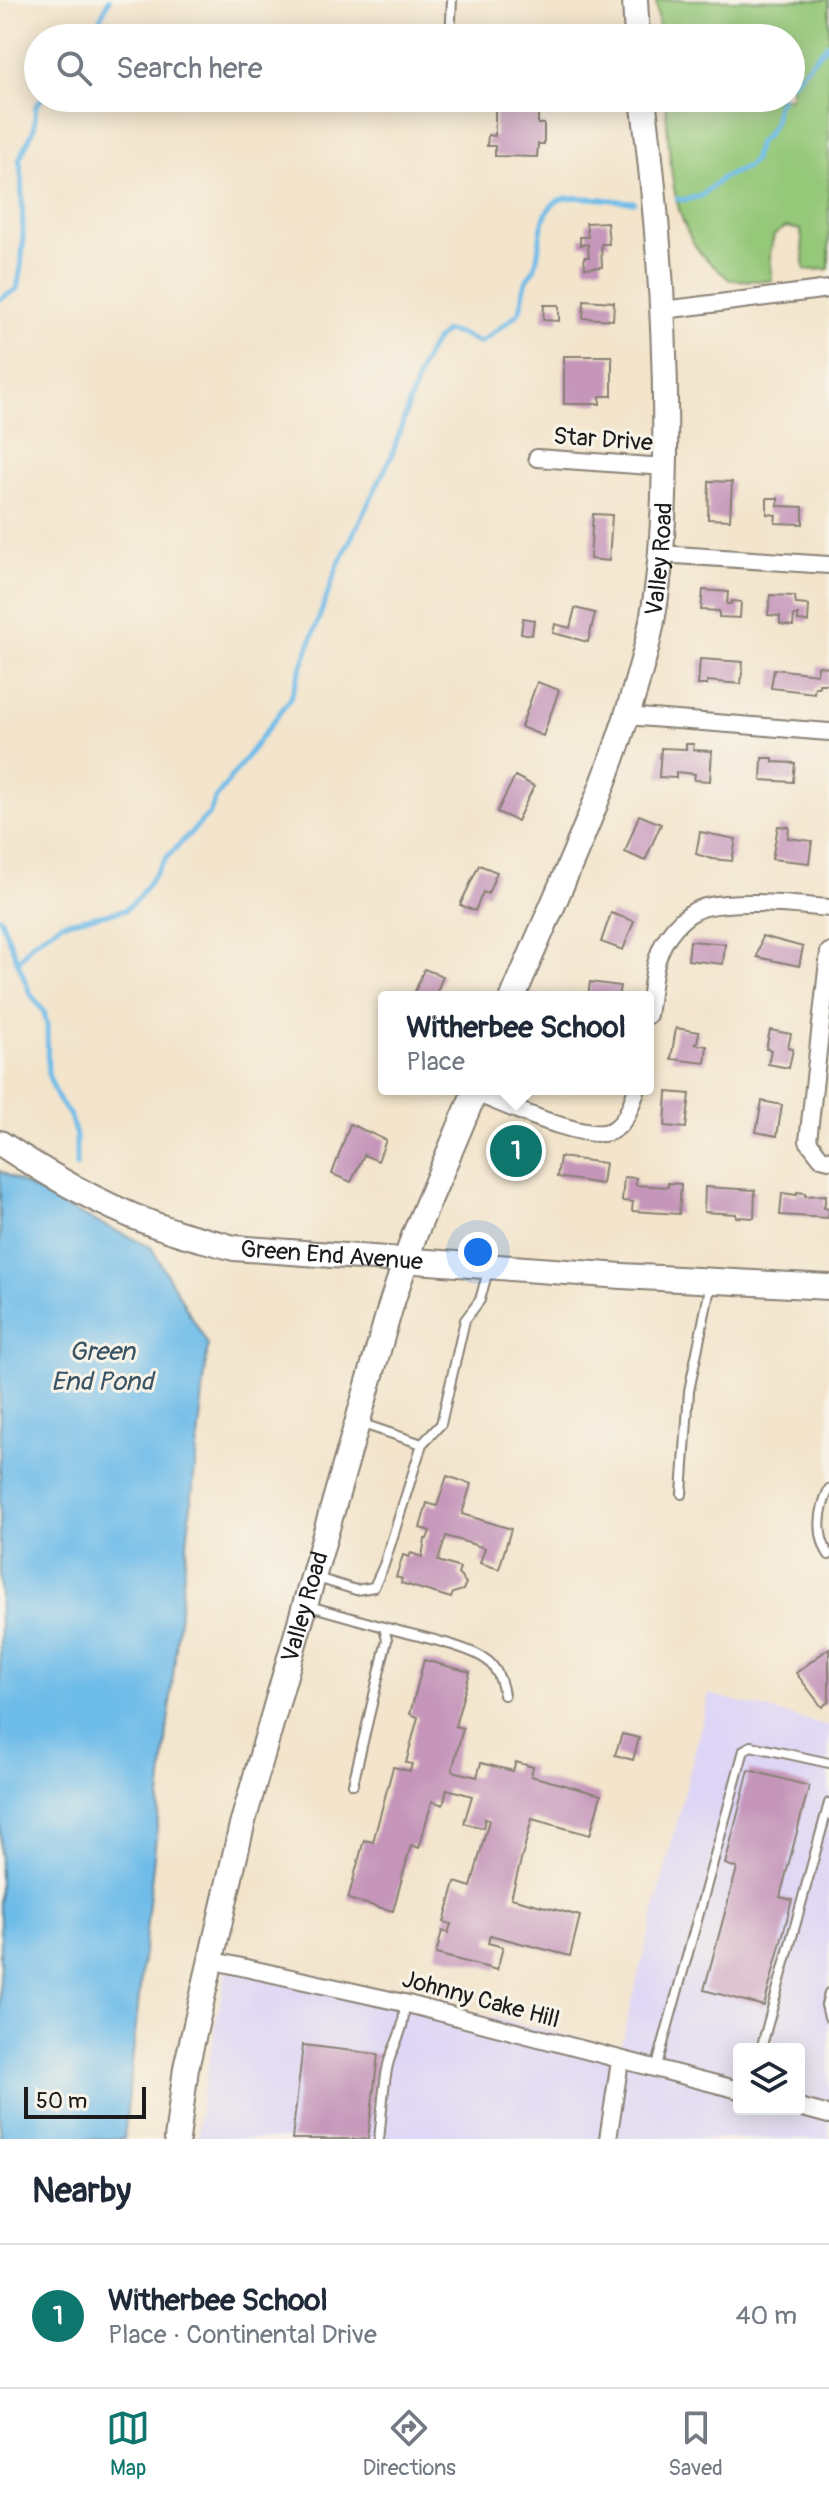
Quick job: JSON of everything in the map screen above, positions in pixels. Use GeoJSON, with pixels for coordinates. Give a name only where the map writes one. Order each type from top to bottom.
{"type":"FeatureCollection","features":[{"type":"Feature","properties":{"kind":"main road"},"geometry":{"type":"LineString","coordinates":[[635,0],[636,24]]}},
{"type":"Feature","properties":{"kind":"main road","name":"Valley Road"},"geometry":{"type":"LineString","coordinates":[[516,991],[626,716],[643,663],[660,554],[665,467],[664,310],[645,112]]}},
{"type":"Feature","properties":{"kind":"main road","name":"Valley Road"},"geometry":{"type":"LineString","coordinates":[[177,2139],[186,2068],[242,1825],[391,1305],[414,1236],[473,1095]]}},
{"type":"Feature","properties":{"kind":"main road","name":"Green End Avenue"},"geometry":{"type":"LineString","coordinates":[[0,1143],[125,1212],[172,1231],[234,1248],[711,1282],[829,1287]]}},
{"type":"Feature","properties":{"kind":"street"},"geometry":{"type":"LineString","coordinates":[[664,310],[829,289]]}},
{"type":"Feature","properties":{"kind":"street","name":"Star Drive"},"geometry":{"type":"LineString","coordinates":[[537,458],[665,467]]}},
{"type":"Feature","properties":{"kind":"street"},"geometry":{"type":"LineString","coordinates":[[660,554],[829,565]]}},
{"type":"Feature","properties":{"kind":"street"},"geometry":{"type":"LineString","coordinates":[[626,716],[829,732]]}},
{"type":"Feature","properties":{"kind":"street"},"geometry":{"type":"LineString","coordinates":[[652,991],[657,959],[666,940],[680,921],[703,908],[758,904],[829,908]]}},
{"type":"Feature","properties":{"kind":"street"},"geometry":{"type":"LineString","coordinates":[[829,952],[808,1141],[821,1158],[829,1160]]}},
{"type":"Feature","properties":{"kind":"street"},"geometry":{"type":"LineString","coordinates":[[485,1095],[579,1132],[603,1134],[615,1129],[627,1116],[635,1095]]}},
{"type":"Feature","properties":{"kind":"street","name":"Johnny Cake Hill"},"geometry":{"type":"LineString","coordinates":[[210,1960],[404,2003],[733,2088]]}},
{"type":"Feature","properties":{"kind":"street"},"geometry":{"type":"LineString","coordinates":[[608,2139],[620,2061]]}},
{"type":"Feature","properties":{"kind":"street"},"geometry":{"type":"LineString","coordinates":[[805,2109],[829,2115]]}},
{"type":"Feature","properties":{"kind":"lane"},"geometry":{"type":"LineString","coordinates":[[451,24],[452,0]]}},
{"type":"Feature","properties":{"kind":"lane"},"geometry":{"type":"LineString","coordinates":[[314,1577],[356,1590],[374,1587],[384,1565],[422,1444],[441,1424],[465,1320],[480,1300],[489,1267]]}},
{"type":"Feature","properties":{"kind":"lane"},"geometry":{"type":"LineString","coordinates":[[682,1494],[689,1391],[711,1282]]}},
{"type":"Feature","properties":{"kind":"lane"},"geometry":{"type":"LineString","coordinates":[[359,1423],[422,1444]]}},
{"type":"Feature","properties":{"kind":"lane"},"geometry":{"type":"LineString","coordinates":[[829,1489],[820,1523],[823,1546],[829,1555]]}},
{"type":"Feature","properties":{"kind":"lane"},"geometry":{"type":"LineString","coordinates":[[306,1605],[474,1652],[497,1672],[504,1695]]}},
{"type":"Feature","properties":{"kind":"lane"},"geometry":{"type":"LineString","coordinates":[[353,1784],[387,1640],[384,1627]]}},
{"type":"Feature","properties":{"kind":"lane"},"geometry":{"type":"LineString","coordinates":[[656,2069],[744,1750],[751,1746],[829,1763]]}},
{"type":"Feature","properties":{"kind":"lane"},"geometry":{"type":"LineString","coordinates":[[763,2043],[829,1803]]}},
{"type":"Feature","properties":{"kind":"lane"},"geometry":{"type":"LineString","coordinates":[[829,1993],[826,2005],[829,2017]]}},
{"type":"Feature","properties":{"kind":"lane"},"geometry":{"type":"LineString","coordinates":[[379,2139],[390,2058],[398,2045],[405,2021],[404,2003]]}},
{"type":"Feature","properties":{"kind":"shaded area"},"geometry":{"type":"Polygon","coordinates":[[[709,1694],[829,1726],[829,2139],[198,2139],[200,2108],[229,1955],[620,2048],[709,1694]]]}},
{"type":"Feature","properties":{"kind":"green space"},"geometry":{"type":"Polygon","coordinates":[[[656,0],[829,0],[829,269],[805,270],[801,230],[786,227],[774,235],[770,253],[772,281],[730,280],[698,250],[688,233],[676,196],[670,157],[666,112],[805,112],[805,24],[659,24],[656,0]]]}},
{"type":"Feature","properties":{"kind":"water","name":"Green End Pond"},"geometry":{"type":"Polygon","coordinates":[[[0,1171],[75,1212],[151,1247],[208,1345],[124,2139],[0,2139],[0,1171]]]}},
{"type":"Feature","properties":{"kind":"building"},"geometry":{"type":"Polygon","coordinates":[[[495,112],[538,112],[538,124],[544,124],[544,144],[538,144],[537,157],[495,156],[495,146],[487,146],[488,135],[495,136],[495,112]]]}},
{"type":"Feature","properties":{"kind":"building"},"geometry":{"type":"Polygon","coordinates":[[[607,222],[609,244],[601,244],[602,267],[585,268],[584,257],[589,257],[588,244],[580,245],[580,237],[588,237],[586,223],[607,222]]]}},
{"type":"Feature","properties":{"kind":"building"},"geometry":{"type":"Polygon","coordinates":[[[584,300],[614,302],[613,320],[583,318],[584,300]]]}},
{"type":"Feature","properties":{"kind":"building"},"geometry":{"type":"Polygon","coordinates":[[[544,305],[559,305],[559,321],[543,320],[544,305]]]}},
{"type":"Feature","properties":{"kind":"building"},"geometry":{"type":"Polygon","coordinates":[[[564,356],[612,356],[612,396],[600,396],[600,404],[564,404],[564,356]]]}},
{"type":"Feature","properties":{"kind":"building"},"geometry":{"type":"Polygon","coordinates":[[[709,481],[732,482],[730,520],[708,519],[709,481]]]}},
{"type":"Feature","properties":{"kind":"building"},"geometry":{"type":"Polygon","coordinates":[[[767,498],[778,498],[778,506],[803,507],[803,524],[775,523],[776,515],[767,514],[767,498]]]}},
{"type":"Feature","properties":{"kind":"building"},"geometry":{"type":"Polygon","coordinates":[[[593,514],[612,515],[609,561],[590,559],[593,514]]]}},
{"type":"Feature","properties":{"kind":"building"},"geometry":{"type":"Polygon","coordinates":[[[703,590],[728,592],[727,604],[741,602],[740,618],[719,617],[719,611],[701,610],[703,590]]]}},
{"type":"Feature","properties":{"kind":"building"},"geometry":{"type":"Polygon","coordinates":[[[770,595],[795,596],[796,604],[809,605],[808,622],[798,621],[798,615],[794,615],[793,626],[780,624],[780,616],[768,615],[770,595]]]}},
{"type":"Feature","properties":{"kind":"building"},"geometry":{"type":"Polygon","coordinates":[[[575,608],[595,613],[588,642],[553,633],[555,624],[570,628],[575,608]]]}},
{"type":"Feature","properties":{"kind":"building"},"geometry":{"type":"Polygon","coordinates":[[[523,618],[534,620],[532,635],[521,633],[523,618]]]}},
{"type":"Feature","properties":{"kind":"building"},"geometry":{"type":"Polygon","coordinates":[[[700,659],[743,662],[741,684],[707,681],[707,685],[698,685],[700,659]]]}},
{"type":"Feature","properties":{"kind":"building"},"geometry":{"type":"Polygon","coordinates":[[[818,666],[829,667],[828,684],[819,684],[814,693],[771,688],[774,669],[817,674],[818,666]]]}},
{"type":"Feature","properties":{"kind":"building"},"geometry":{"type":"Polygon","coordinates":[[[537,682],[559,690],[543,736],[521,727],[537,682]]]}},
{"type":"Feature","properties":{"kind":"building"},"geometry":{"type":"Polygon","coordinates":[[[686,744],[694,744],[693,750],[712,751],[710,781],[694,780],[695,774],[676,772],[676,778],[659,777],[661,748],[686,749],[686,744]]]}},
{"type":"Feature","properties":{"kind":"building"},"geometry":{"type":"Polygon","coordinates":[[[762,758],[795,763],[793,782],[761,780],[762,758]]]}},
{"type":"Feature","properties":{"kind":"building"},"geometry":{"type":"Polygon","coordinates":[[[515,776],[534,786],[517,821],[497,812],[515,776]]]}},
{"type":"Feature","properties":{"kind":"building"},"geometry":{"type":"Polygon","coordinates":[[[639,815],[661,824],[645,861],[625,852],[639,815]]]}},
{"type":"Feature","properties":{"kind":"building"},"geometry":{"type":"Polygon","coordinates":[[[778,826],[789,827],[788,838],[812,841],[809,863],[772,859],[778,826]]]}},
{"type":"Feature","properties":{"kind":"building"},"geometry":{"type":"Polygon","coordinates":[[[700,832],[736,839],[732,861],[696,854],[700,832]]]}},
{"type":"Feature","properties":{"kind":"building"},"geometry":{"type":"Polygon","coordinates":[[[479,865],[497,872],[488,894],[483,892],[475,911],[460,905],[479,865]]]}},
{"type":"Feature","properties":{"kind":"building"},"geometry":{"type":"Polygon","coordinates":[[[611,913],[634,921],[623,950],[601,942],[611,913]]]}},
{"type":"Feature","properties":{"kind":"building"},"geometry":{"type":"Polygon","coordinates":[[[762,936],[803,947],[799,966],[757,957],[762,936]]]}},
{"type":"Feature","properties":{"kind":"building"},"geometry":{"type":"Polygon","coordinates":[[[690,941],[725,944],[723,964],[688,960],[690,941]]]}},
{"type":"Feature","properties":{"kind":"building"},"geometry":{"type":"Polygon","coordinates":[[[424,969],[443,976],[437,991],[415,991],[424,969]]]}},
{"type":"Feature","properties":{"kind":"building"},"geometry":{"type":"Polygon","coordinates":[[[590,982],[620,986],[619,991],[589,991],[590,982]]]}},
{"type":"Feature","properties":{"kind":"building"},"geometry":{"type":"Polygon","coordinates":[[[676,1028],[699,1032],[694,1044],[707,1046],[705,1063],[671,1059],[676,1028]]]}},
{"type":"Feature","properties":{"kind":"building"},"geometry":{"type":"Polygon","coordinates":[[[770,1030],[791,1034],[788,1048],[793,1049],[789,1068],[768,1064],[771,1050],[766,1049],[770,1030]]]}},
{"type":"Feature","properties":{"kind":"building"},"geometry":{"type":"Polygon","coordinates":[[[667,1092],[690,1094],[686,1128],[665,1126],[667,1092]]]}},
{"type":"Feature","properties":{"kind":"building"},"geometry":{"type":"Polygon","coordinates":[[[762,1101],[782,1105],[777,1136],[756,1132],[762,1101]]]}},
{"type":"Feature","properties":{"kind":"building"},"geometry":{"type":"Polygon","coordinates":[[[350,1124],[386,1140],[378,1161],[364,1155],[351,1182],[332,1174],[350,1124]]]}},
{"type":"Feature","properties":{"kind":"building"},"geometry":{"type":"Polygon","coordinates":[[[507,1135],[527,1135],[526,1168],[506,1167],[507,1135]]]}},
{"type":"Feature","properties":{"kind":"building"},"geometry":{"type":"Polygon","coordinates":[[[560,1157],[605,1163],[602,1184],[557,1177],[560,1157]]]}},
{"type":"Feature","properties":{"kind":"building"},"geometry":{"type":"Polygon","coordinates":[[[624,1177],[636,1178],[636,1185],[668,1187],[668,1183],[681,1184],[679,1214],[632,1211],[633,1202],[622,1201],[624,1177]]]}},
{"type":"Feature","properties":{"kind":"building"},"geometry":{"type":"Polygon","coordinates":[[[705,1187],[755,1190],[754,1218],[704,1212],[705,1187]]]}},
{"type":"Feature","properties":{"kind":"building"},"geometry":{"type":"Polygon","coordinates":[[[797,1192],[805,1193],[805,1196],[826,1195],[824,1208],[829,1209],[828,1218],[780,1215],[782,1193],[797,1195],[797,1192]]]}},
{"type":"Feature","properties":{"kind":"building"},"geometry":{"type":"Polygon","coordinates":[[[447,1476],[471,1484],[462,1514],[511,1529],[499,1569],[480,1563],[485,1548],[446,1536],[438,1561],[460,1568],[458,1574],[466,1583],[463,1590],[453,1593],[451,1598],[401,1583],[402,1579],[396,1577],[403,1555],[409,1557],[411,1553],[422,1557],[425,1539],[430,1531],[420,1528],[427,1503],[437,1506],[447,1476]]]}},
{"type":"Feature","properties":{"kind":"building"},"geometry":{"type":"Polygon","coordinates":[[[829,1648],[829,1701],[822,1707],[796,1673],[829,1648]]]}},
{"type":"Feature","properties":{"kind":"building"},"geometry":{"type":"Polygon","coordinates":[[[424,1660],[470,1672],[455,1726],[463,1728],[452,1771],[477,1777],[481,1763],[513,1771],[516,1762],[533,1767],[531,1776],[601,1795],[590,1835],[532,1819],[511,1898],[580,1916],[570,1956],[490,1935],[488,1943],[503,1947],[497,1970],[436,1954],[442,1931],[448,1933],[451,1924],[444,1922],[455,1882],[471,1887],[489,1820],[485,1819],[483,1828],[464,1823],[472,1796],[447,1789],[443,1805],[432,1801],[419,1848],[411,1845],[393,1911],[348,1899],[364,1840],[373,1842],[393,1767],[410,1771],[412,1764],[406,1763],[418,1717],[410,1714],[424,1660]]]}},
{"type":"Feature","properties":{"kind":"building"},"geometry":{"type":"Polygon","coordinates":[[[622,1734],[639,1738],[633,1760],[615,1755],[622,1734]]]}},
{"type":"Feature","properties":{"kind":"building"},"geometry":{"type":"Polygon","coordinates":[[[749,1770],[809,1786],[780,1897],[792,1900],[764,2006],[704,1990],[737,1868],[725,1864],[749,1770]]]}},
{"type":"Feature","properties":{"kind":"building"},"geometry":{"type":"Polygon","coordinates":[[[303,2045],[378,2054],[368,2139],[292,2139],[303,2045]]]}},
{"type":"Feature","properties":{"kind":"waterway"},"geometry":{"type":"LineString","coordinates":[[97,24],[109,0]]}},
{"type":"Feature","properties":{"kind":"waterway"},"geometry":{"type":"LineString","coordinates":[[805,69],[829,43]]}},
{"type":"Feature","properties":{"kind":"waterway"},"geometry":{"type":"LineString","coordinates":[[0,299],[17,289],[23,244],[19,160],[34,129],[35,112]]}},
{"type":"Feature","properties":{"kind":"waterway"},"geometry":{"type":"LineString","coordinates":[[677,199],[701,196],[722,178],[747,167],[753,161],[758,142],[766,136],[774,122],[776,112]]}},
{"type":"Feature","properties":{"kind":"waterway"},"geometry":{"type":"LineString","coordinates":[[18,962],[32,943],[62,923],[125,910],[138,898],[167,857],[210,813],[215,799],[290,699],[338,565],[392,455],[422,365],[434,342],[445,331],[479,343],[518,313],[527,281],[535,267],[545,217],[556,202],[566,198],[634,202]]}},
{"type":"Feature","properties":{"kind":"waterway"},"geometry":{"type":"LineString","coordinates":[[0,917],[30,993],[44,1012],[48,1074],[57,1097],[70,1116],[76,1136],[76,1166]]}},
{"type":"Feature","properties":{"kind":"place","name":"Witherbee School"},"geometry":{"type":"Point","coordinates":[516,1151]}}]}
